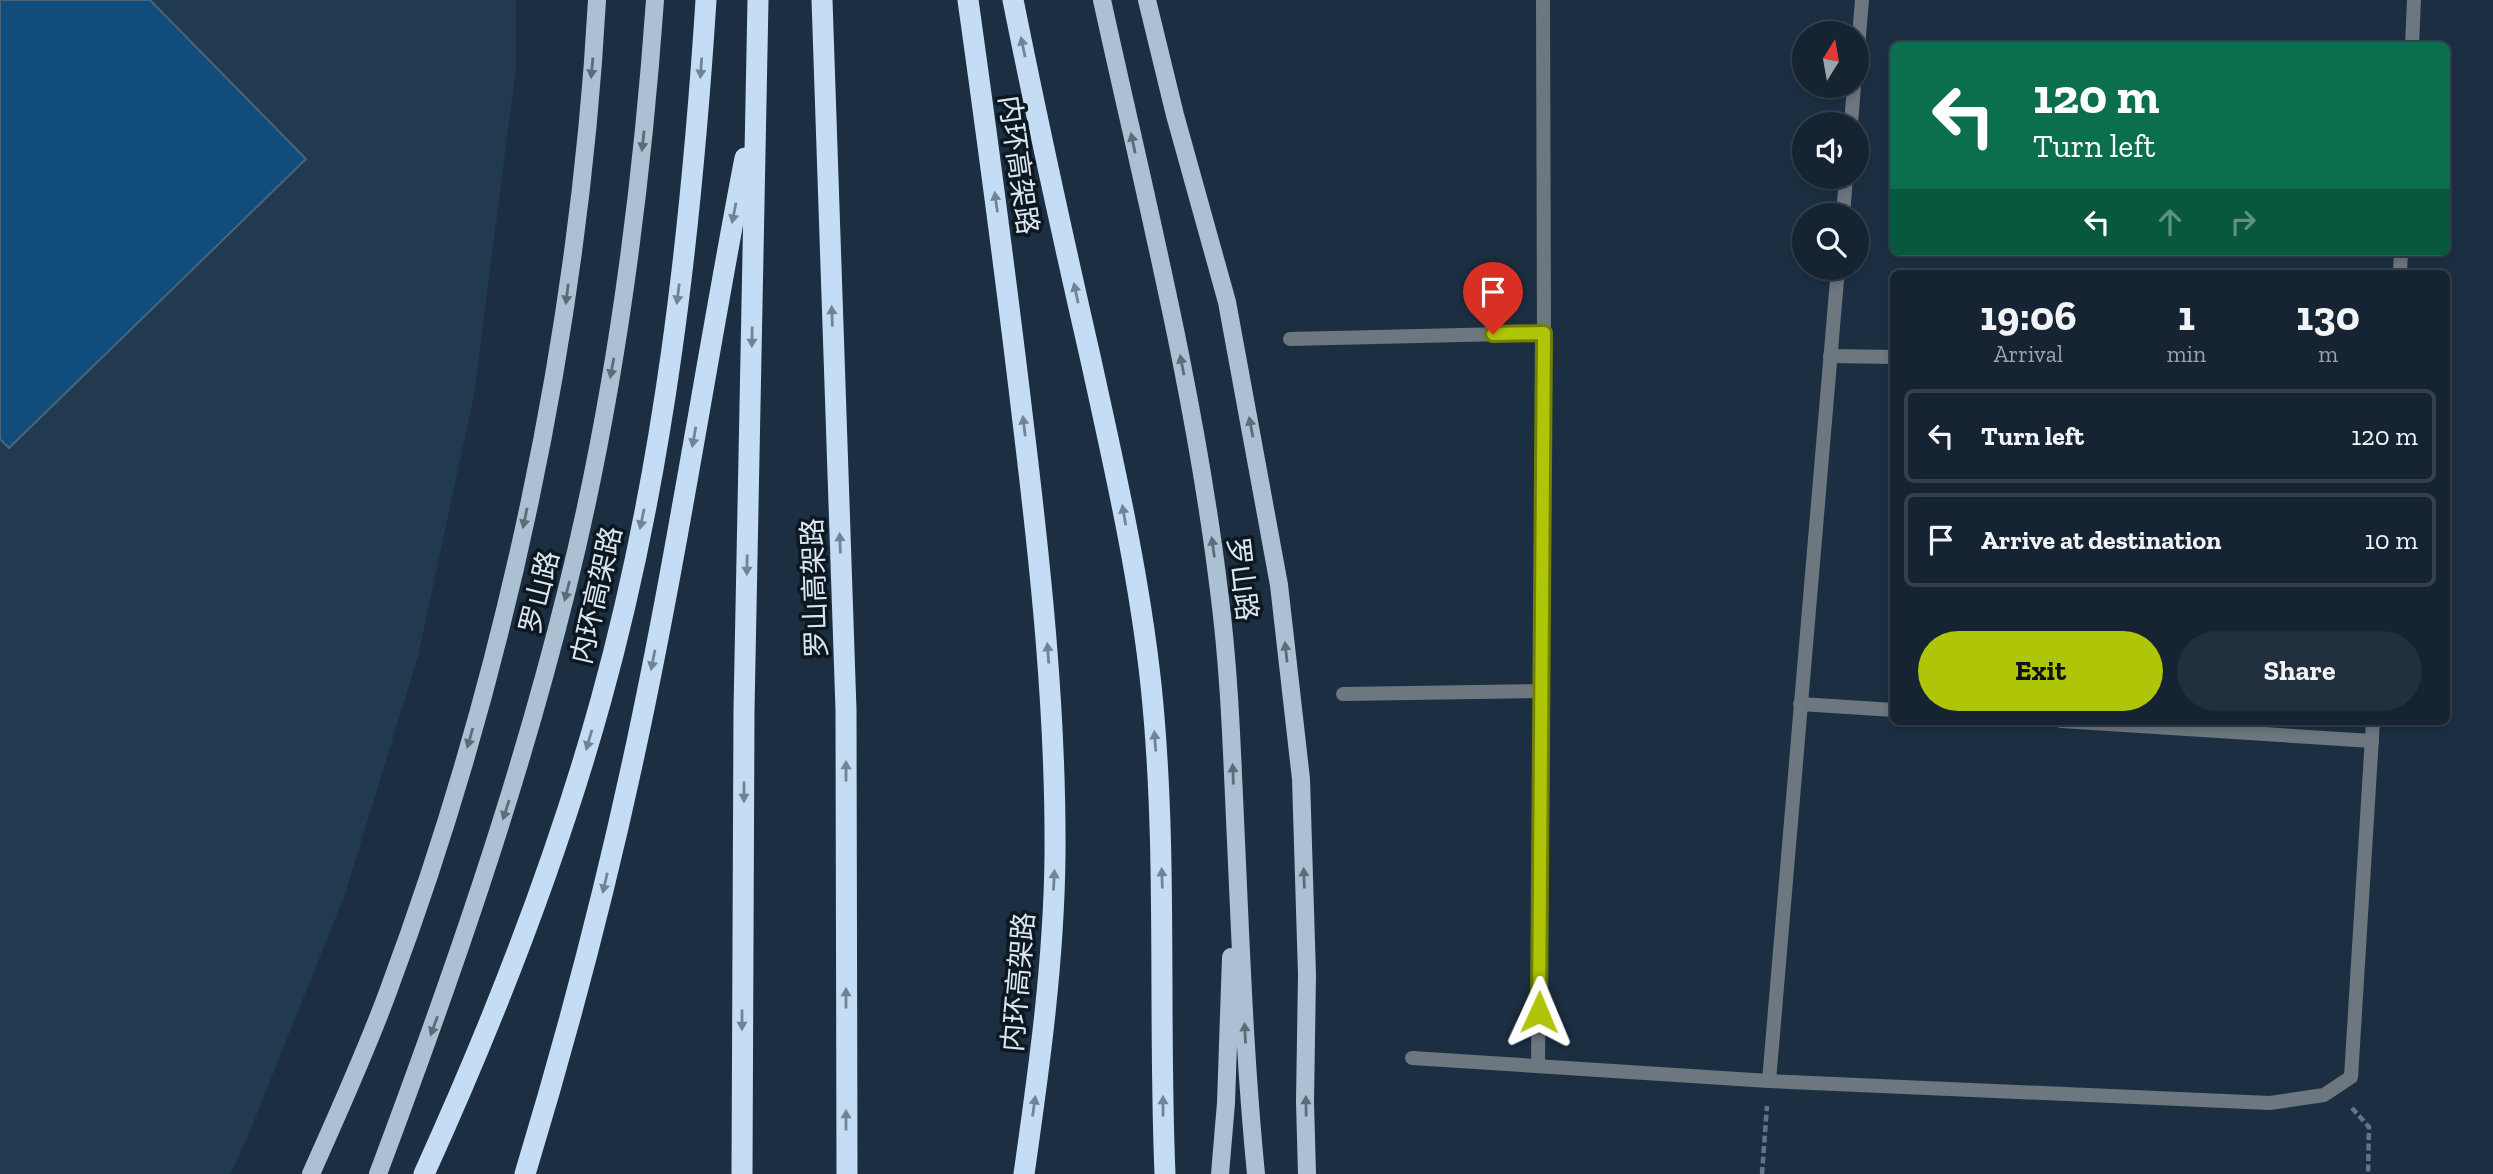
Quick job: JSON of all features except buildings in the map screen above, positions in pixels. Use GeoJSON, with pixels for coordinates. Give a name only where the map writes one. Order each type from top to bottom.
{"type":"FeatureCollection","features":[{"type":"Feature","properties":{"kind":"highway","name":"内环高架路"},"geometry":{"type":"LineString","coordinates":[[424,1174],[477,1057],[543,886],[602,697],[650,477],[678,295],[692,177],[706,0]]}},
{"type":"Feature","properties":{"kind":"highway"},"geometry":{"type":"LineString","coordinates":[[742,1174],[744,710],[758,0]]}},
{"type":"Feature","properties":{"kind":"highway","name":"罗山高架路"},"geometry":{"type":"LineString","coordinates":[[822,0],[846,710],[847,1174]]}},
{"type":"Feature","properties":{"kind":"highway","name":"内环高架路"},"geometry":{"type":"LineString","coordinates":[[968,0],[1005,270],[1032,498],[1045,613],[1053,733],[1055,857],[1048,972],[1037,1086],[1024,1174]]}},
{"type":"Feature","properties":{"kind":"highway"},"geometry":{"type":"LineString","coordinates":[[1013,0],[1121,498],[1151,686],[1160,809],[1165,1174]]}},
{"type":"Feature","properties":{"kind":"highway"},"geometry":{"type":"LineString","coordinates":[[526,1174],[562,1053],[596,923],[632,765],[757,98]]}},
{"type":"Feature","properties":{"kind":"main road"},"geometry":{"type":"LineString","coordinates":[[311,1174],[354,1078],[390,987],[434,857],[475,719],[510,586],[541,444],[565,307],[584,158],[597,0]]}},
{"type":"Feature","properties":{"kind":"main road","name":"罗山路"},"geometry":{"type":"LineString","coordinates":[[379,1174],[440,1009],[515,781],[546,673],[593,474],[631,252],[650,76],[655,0]]}},
{"type":"Feature","properties":{"kind":"main road","name":"罗山路"},"geometry":{"type":"LineString","coordinates":[[1102,0],[1177,341],[1203,481],[1219,590],[1230,694],[1249,1103],[1256,1174]]}},
{"type":"Feature","properties":{"kind":"main road"},"geometry":{"type":"LineString","coordinates":[[1147,0],[1175,115],[1227,302],[1279,585],[1300,779],[1307,975],[1307,1174]]}},
{"type":"Feature","properties":{"kind":"main road"},"geometry":{"type":"LineString","coordinates":[[1220,1174],[1226,1103],[1236,842]]}},
{"type":"Feature","properties":{"kind":"lane"},"geometry":{"type":"LineString","coordinates":[[1538,1066],[1544,333],[1543,0]]}},
{"type":"Feature","properties":{"kind":"lane"},"geometry":{"type":"LineString","coordinates":[[1860,21],[1862,0]]}},
{"type":"Feature","properties":{"kind":"lane"},"geometry":{"type":"LineString","coordinates":[[2412,42],[2414,0]]}},
{"type":"Feature","properties":{"kind":"lane"},"geometry":{"type":"LineString","coordinates":[[1769,1081],[1837,280]]}},
{"type":"Feature","properties":{"kind":"lane"},"geometry":{"type":"LineString","coordinates":[[1290,339],[1544,333]]}},
{"type":"Feature","properties":{"kind":"lane"},"geometry":{"type":"LineString","coordinates":[[1830,356],[1890,357]]}},
{"type":"Feature","properties":{"kind":"lane"},"geometry":{"type":"LineString","coordinates":[[1343,694],[1541,691]]}},
{"type":"Feature","properties":{"kind":"lane"},"geometry":{"type":"LineString","coordinates":[[1800,704],[1890,710]]}},
{"type":"Feature","properties":{"kind":"lane"},"geometry":{"type":"LineString","coordinates":[[2123,725],[2372,741]]}},
{"type":"Feature","properties":{"kind":"lane"},"geometry":{"type":"LineString","coordinates":[[1412,1058],[1769,1081],[2270,1103],[2324,1095],[2351,1077],[2373,725]]}},
{"type":"Feature","properties":{"kind":"path"},"geometry":{"type":"LineString","coordinates":[[2351,1077],[2350,1105],[2369,1127],[2368,1174]]}},
{"type":"Feature","properties":{"kind":"path"},"geometry":{"type":"LineString","coordinates":[[1762,1174],[1769,1081]]}},
{"type":"Feature","properties":{"kind":"shaded area"},"geometry":{"type":"Polygon","coordinates":[[[0,0],[516,0],[516,67],[474,395],[418,656],[345,894],[246,1141],[230,1174],[0,1174],[0,0]]]}},
{"type":"Feature","properties":{"kind":"route"},"geometry":{"type":"LineString","coordinates":[[1493,334],[1544,333],[1539,1012]]}}]}
